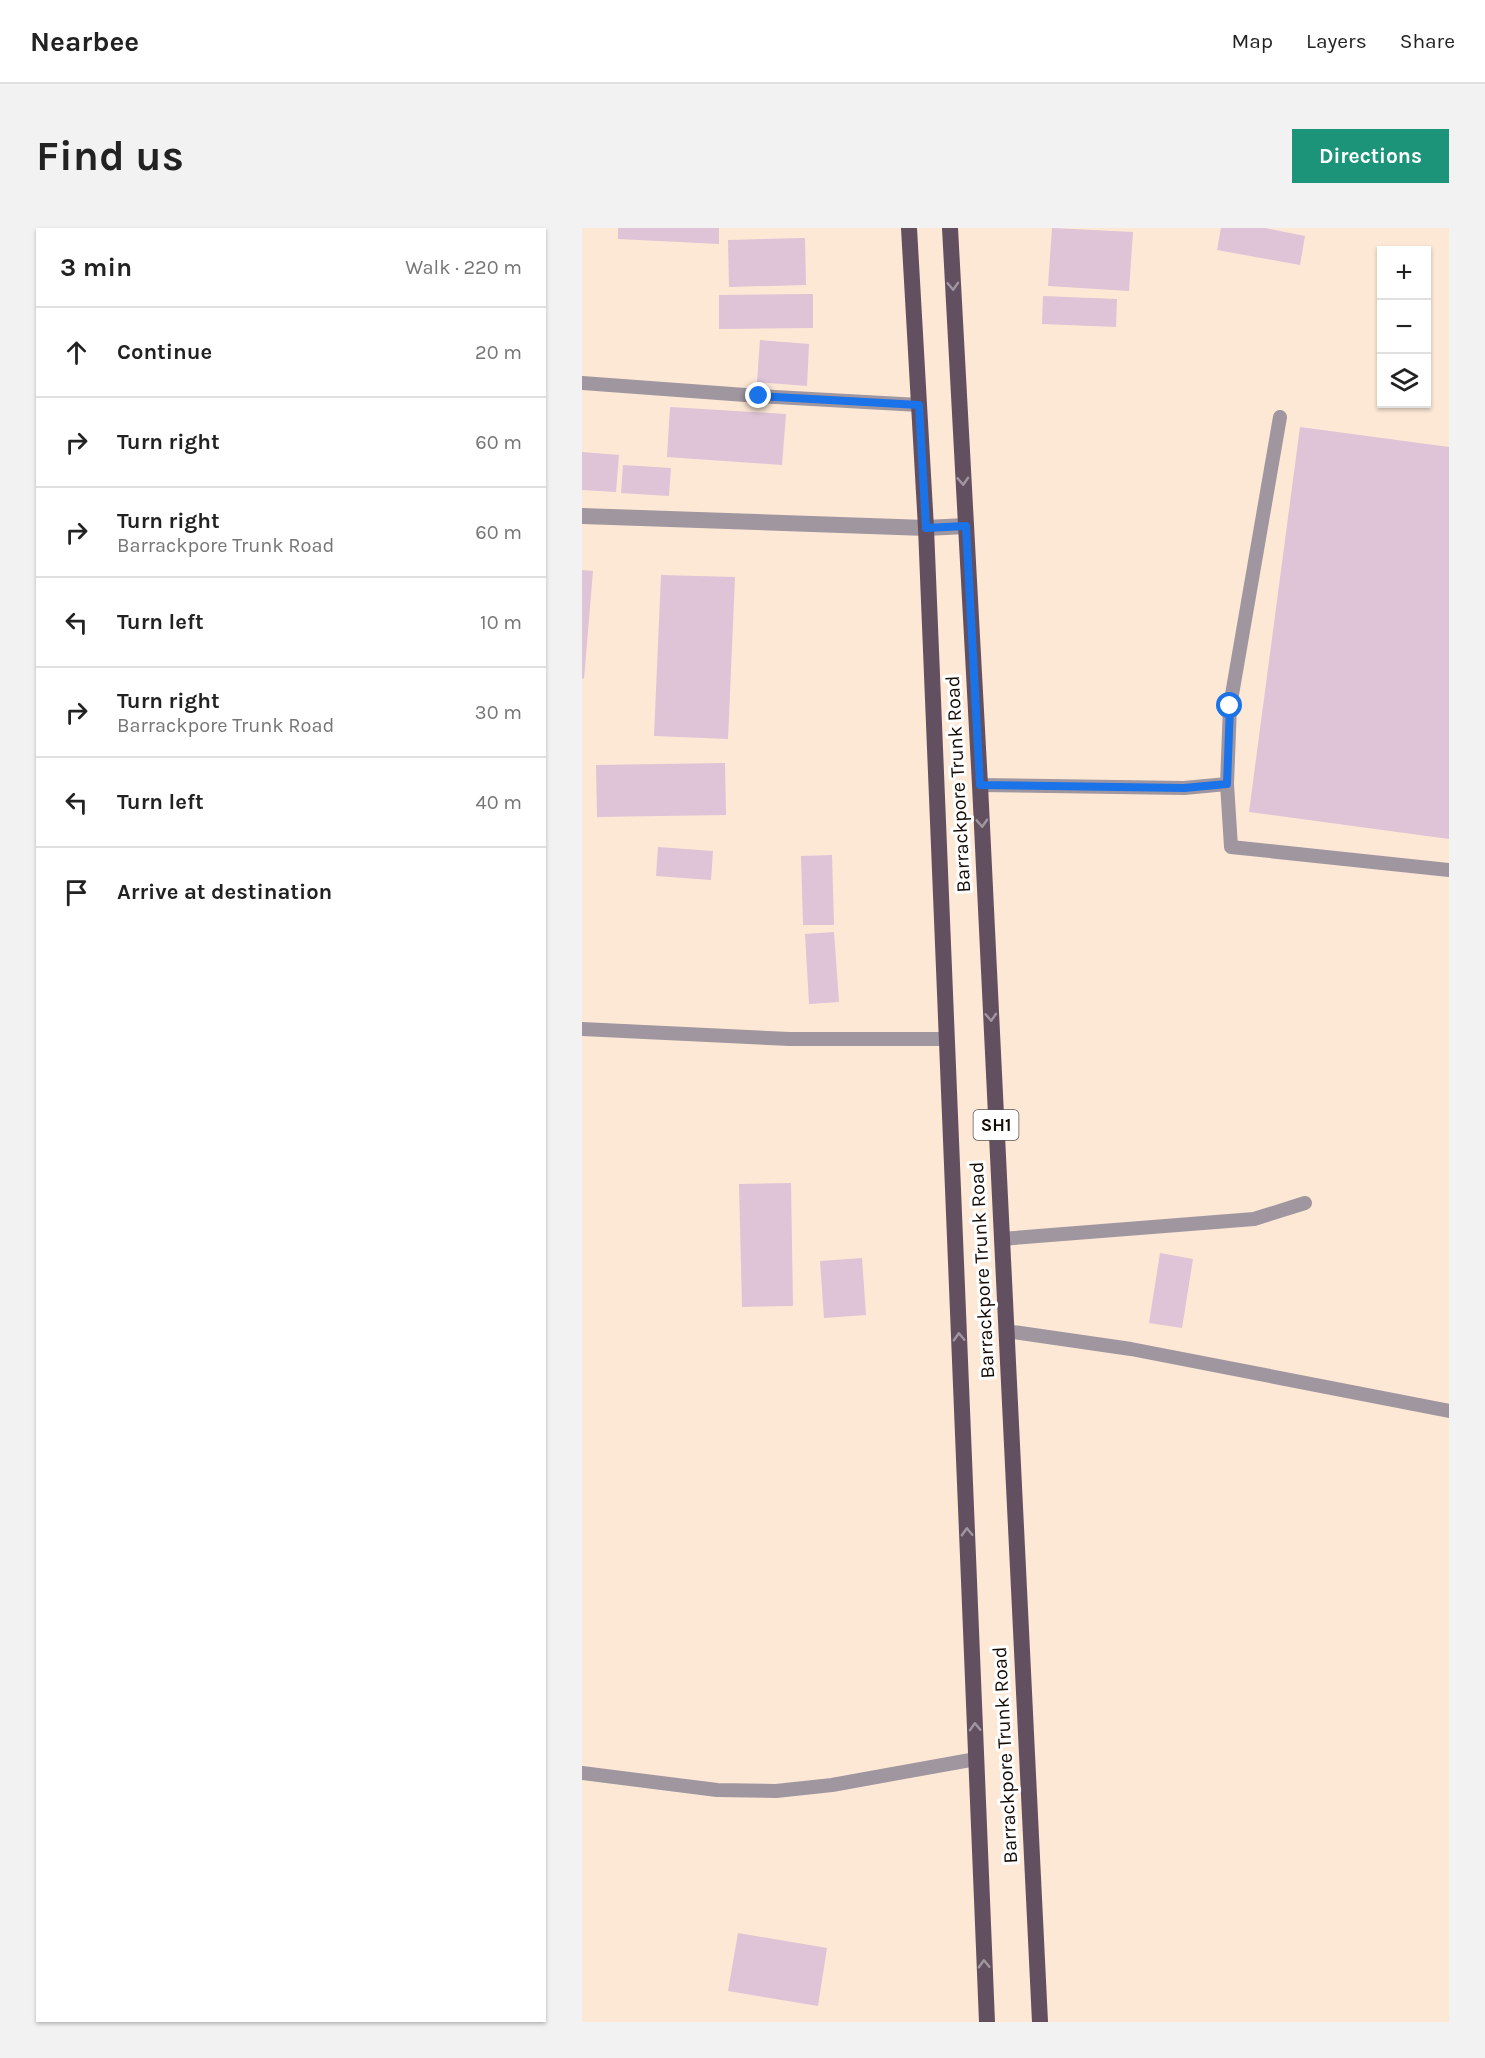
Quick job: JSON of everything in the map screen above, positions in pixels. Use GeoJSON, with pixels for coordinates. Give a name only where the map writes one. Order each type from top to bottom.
{"type":"FeatureCollection","features":[{"type":"Feature","properties":{"kind":"main road","name":"Barrackpore Trunk Road"},"geometry":{"type":"LineString","coordinates":[[909,228],[926,528],[987,2022]]}},
{"type":"Feature","properties":{"kind":"main road","name":"Barrackpore Trunk Road"},"geometry":{"type":"LineString","coordinates":[[950,228],[980,785],[1040,2022]]}},
{"type":"Feature","properties":{"kind":"street"},"geometry":{"type":"LineString","coordinates":[[582,516],[926,528],[966,526]]}},
{"type":"Feature","properties":{"kind":"lane"},"geometry":{"type":"LineString","coordinates":[[582,382],[759,396],[919,405]]}},
{"type":"Feature","properties":{"kind":"lane"},"geometry":{"type":"LineString","coordinates":[[1280,417],[1230,706],[1227,784],[1231,847],[1449,870]]}},
{"type":"Feature","properties":{"kind":"lane"},"geometry":{"type":"LineString","coordinates":[[980,785],[1184,788],[1227,784]]}},
{"type":"Feature","properties":{"kind":"lane"},"geometry":{"type":"LineString","coordinates":[[582,1029],[790,1039],[946,1039]]}},
{"type":"Feature","properties":{"kind":"lane"},"geometry":{"type":"LineString","coordinates":[[1001,1239],[1254,1219],[1305,1203]]}},
{"type":"Feature","properties":{"kind":"lane"},"geometry":{"type":"LineString","coordinates":[[1006,1331],[1131,1349],[1449,1411]]}},
{"type":"Feature","properties":{"kind":"lane"},"geometry":{"type":"LineString","coordinates":[[582,1773],[717,1791],[776,1791],[832,1785],[976,1759]]}},
{"type":"Feature","properties":{"kind":"building"},"geometry":{"type":"Polygon","coordinates":[[[618,228],[719,228],[719,244],[618,239],[618,228]]]}},
{"type":"Feature","properties":{"kind":"building"},"geometry":{"type":"Polygon","coordinates":[[[1052,228],[1133,232],[1129,291],[1048,286],[1052,228]]]}},
{"type":"Feature","properties":{"kind":"building"},"geometry":{"type":"Polygon","coordinates":[[[1221,228],[1265,228],[1305,236],[1300,265],[1217,250],[1221,228]]]}},
{"type":"Feature","properties":{"kind":"building"},"geometry":{"type":"Polygon","coordinates":[[[805,238],[806,285],[729,287],[728,240],[805,238]]]}},
{"type":"Feature","properties":{"kind":"building"},"geometry":{"type":"Polygon","coordinates":[[[813,294],[813,328],[719,329],[719,295],[813,294]]]}},
{"type":"Feature","properties":{"kind":"building"},"geometry":{"type":"Polygon","coordinates":[[[1043,296],[1117,299],[1116,327],[1042,324],[1043,296]]]}},
{"type":"Feature","properties":{"kind":"building"},"geometry":{"type":"Polygon","coordinates":[[[760,340],[809,344],[807,386],[757,382],[760,340]]]}},
{"type":"Feature","properties":{"kind":"building"},"geometry":{"type":"Polygon","coordinates":[[[670,407],[786,414],[782,465],[667,457],[670,407]]]}},
{"type":"Feature","properties":{"kind":"building"},"geometry":{"type":"Polygon","coordinates":[[[1300,427],[1449,447],[1449,839],[1249,812],[1300,427]]]}},
{"type":"Feature","properties":{"kind":"building"},"geometry":{"type":"Polygon","coordinates":[[[582,452],[619,455],[616,492],[582,490],[582,452]]]}},
{"type":"Feature","properties":{"kind":"building"},"geometry":{"type":"Polygon","coordinates":[[[623,465],[671,468],[669,496],[621,493],[623,465]]]}},
{"type":"Feature","properties":{"kind":"building"},"geometry":{"type":"Polygon","coordinates":[[[582,570],[593,571],[584,679],[582,678],[582,570]]]}},
{"type":"Feature","properties":{"kind":"building"},"geometry":{"type":"Polygon","coordinates":[[[661,575],[735,577],[728,739],[654,736],[661,575]]]}},
{"type":"Feature","properties":{"kind":"building"},"geometry":{"type":"Polygon","coordinates":[[[725,763],[726,815],[597,817],[596,765],[725,763]]]}},
{"type":"Feature","properties":{"kind":"building"},"geometry":{"type":"Polygon","coordinates":[[[658,847],[713,851],[711,880],[656,876],[658,847]]]}},
{"type":"Feature","properties":{"kind":"building"},"geometry":{"type":"Polygon","coordinates":[[[832,855],[834,925],[803,925],[801,856],[832,855]]]}},
{"type":"Feature","properties":{"kind":"building"},"geometry":{"type":"Polygon","coordinates":[[[834,932],[839,1002],[809,1004],[805,934],[834,932]]]}},
{"type":"Feature","properties":{"kind":"building"},"geometry":{"type":"Polygon","coordinates":[[[791,1183],[793,1306],[742,1307],[739,1184],[791,1183]]]}},
{"type":"Feature","properties":{"kind":"building"},"geometry":{"type":"Polygon","coordinates":[[[1160,1253],[1193,1259],[1182,1328],[1149,1323],[1160,1253]]]}},
{"type":"Feature","properties":{"kind":"building"},"geometry":{"type":"Polygon","coordinates":[[[862,1258],[866,1315],[824,1318],[820,1261],[862,1258]]]}},
{"type":"Feature","properties":{"kind":"building"},"geometry":{"type":"Polygon","coordinates":[[[738,1933],[827,1948],[818,2006],[728,1991],[738,1933]]]}},
{"type":"Feature","properties":{"kind":"route"},"geometry":{"type":"LineString","coordinates":[[759,396],[919,405],[926,528],[966,526],[980,785],[1184,788],[1227,784],[1230,706]]}}]}
